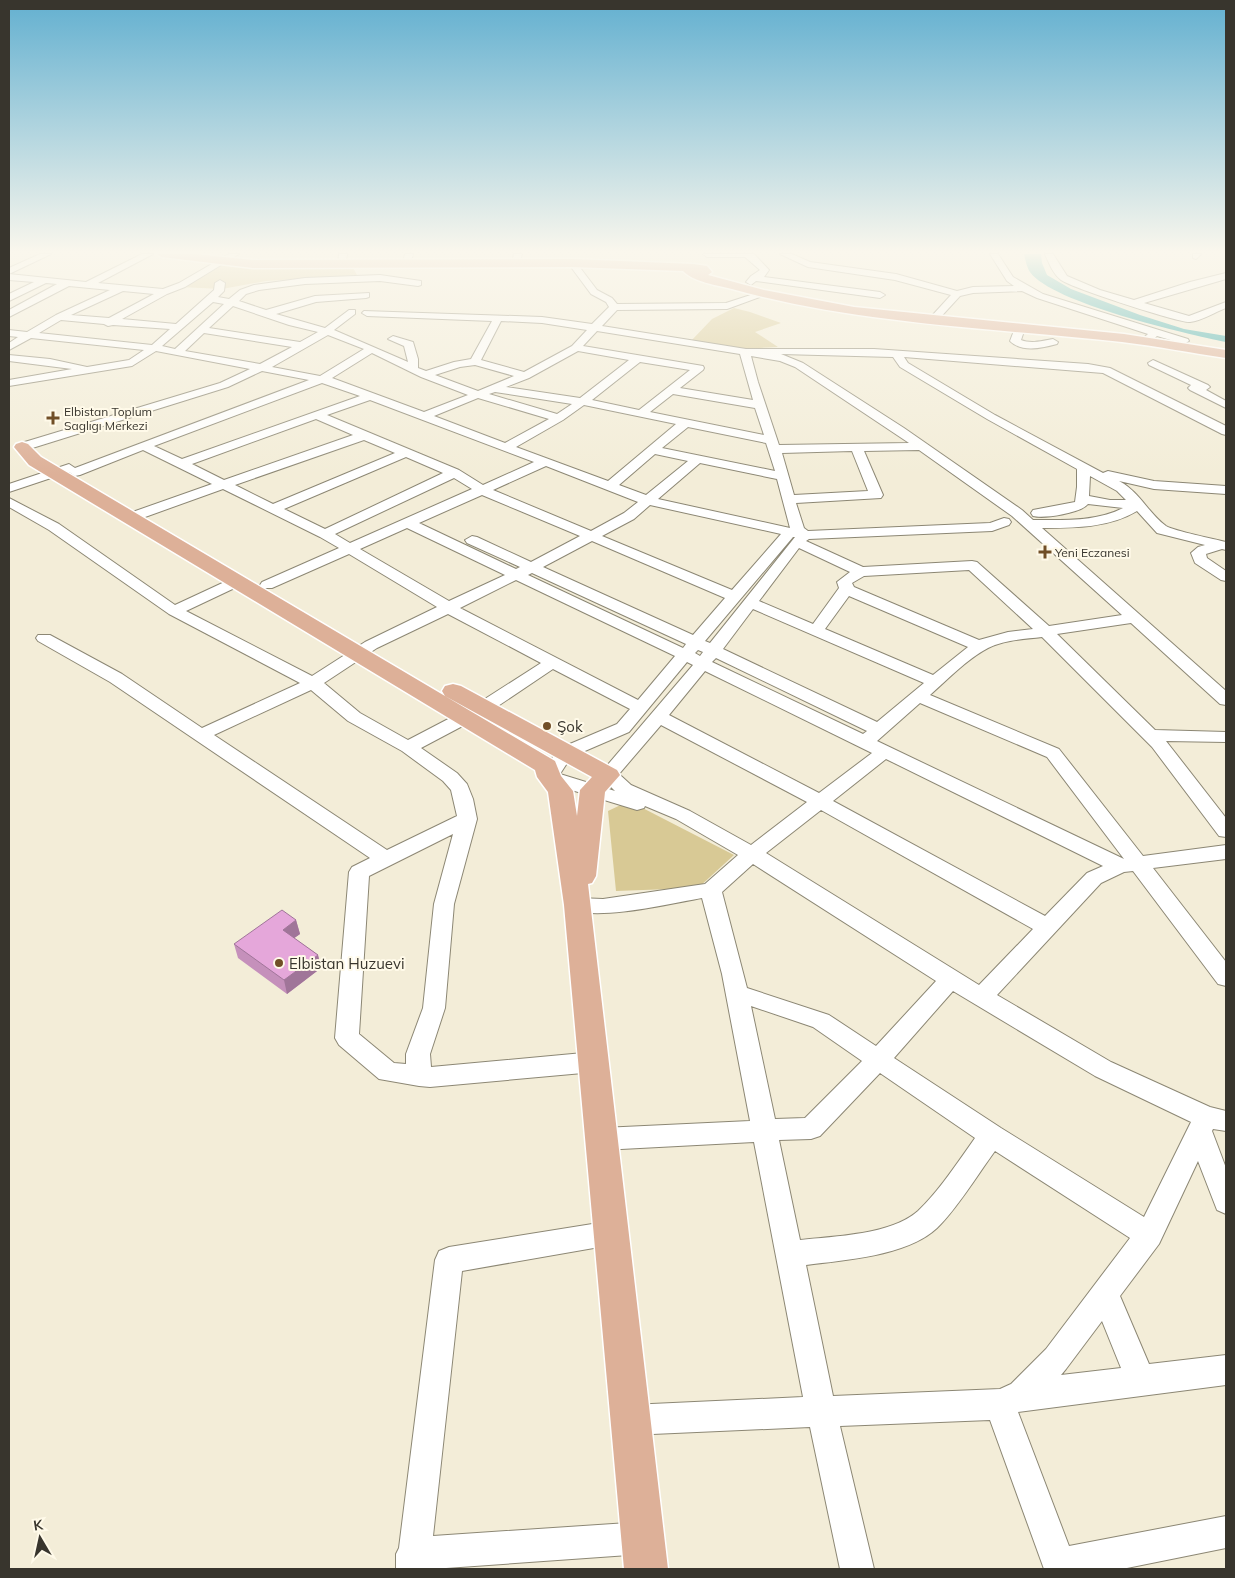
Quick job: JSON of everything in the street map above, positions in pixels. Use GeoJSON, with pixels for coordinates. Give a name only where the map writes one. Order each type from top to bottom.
{"type":"FeatureCollection","features":[{"type":"Feature","properties":{"kind":"main road"},"geometry":{"type":"LineString","coordinates":[[1017,328],[1149,336],[1226,354]]}},
{"type":"Feature","properties":{"kind":"main road"},"geometry":{"type":"LineString","coordinates":[[16,444],[35,461],[66,471],[236,582],[365,649],[406,666],[564,752],[600,783],[578,904]]}},
{"type":"Feature","properties":{"kind":"main road"},"geometry":{"type":"LineString","coordinates":[[136,515],[267,585],[465,717],[546,766],[549,777],[560,791],[578,904],[645,1554]]}},
{"type":"Feature","properties":{"kind":"street"},"geometry":{"type":"LineString","coordinates":[[9,346],[41,328]]}},
{"type":"Feature","properties":{"kind":"street"},"geometry":{"type":"LineString","coordinates":[[9,382],[132,363],[154,348],[175,328]]}},
{"type":"Feature","properties":{"kind":"street"},"geometry":{"type":"LineString","coordinates":[[177,352],[205,328]]}},
{"type":"Feature","properties":{"kind":"street"},"geometry":{"type":"LineString","coordinates":[[308,328],[327,331],[368,347],[425,375],[479,395],[559,418]]}},
{"type":"Feature","properties":{"kind":"street"},"geometry":{"type":"LineString","coordinates":[[16,444],[224,384],[263,368],[332,328]]}},
{"type":"Feature","properties":{"kind":"street"},"geometry":{"type":"LineString","coordinates":[[475,362],[493,328]]}},
{"type":"Feature","properties":{"kind":"street"},"geometry":{"type":"LineString","coordinates":[[424,416],[525,376],[576,348],[593,328]]}},
{"type":"Feature","properties":{"kind":"street"},"geometry":{"type":"LineString","coordinates":[[598,328],[783,358],[799,365],[922,446],[1023,519],[1226,700]]}},
{"type":"Feature","properties":{"kind":"street"},"geometry":{"type":"LineString","coordinates":[[1020,328],[1016,341],[1020,345],[1030,346],[1053,342]]}},
{"type":"Feature","properties":{"kind":"street"},"geometry":{"type":"LineString","coordinates":[[1126,328],[1149,336]]}},
{"type":"Feature","properties":{"kind":"street"},"geometry":{"type":"LineString","coordinates":[[203,330],[303,346]]}},
{"type":"Feature","properties":{"kind":"street"},"geometry":{"type":"LineString","coordinates":[[9,333],[154,348],[322,379],[648,501],[798,535],[861,572]]}},
{"type":"Feature","properties":{"kind":"street"},"geometry":{"type":"LineString","coordinates":[[9,488],[144,446],[322,379],[368,347],[398,337],[409,344],[413,368]]}},
{"type":"Feature","properties":{"kind":"street"},"geometry":{"type":"LineString","coordinates":[[576,348],[699,368],[642,413]]}},
{"type":"Feature","properties":{"kind":"street"},"geometry":{"type":"LineString","coordinates":[[745,352],[807,351],[896,354],[1088,367],[1106,370],[1121,368],[1157,385]]}},
{"type":"Feature","properties":{"kind":"street"},"geometry":{"type":"LineString","coordinates":[[745,352],[749,372],[773,444],[798,535]]}},
{"type":"Feature","properties":{"kind":"street"},"geometry":{"type":"LineString","coordinates":[[896,354],[904,365],[1083,468],[1122,488],[1162,530],[1200,560],[1226,577]]}},
{"type":"Feature","properties":{"kind":"street"},"geometry":{"type":"LineString","coordinates":[[506,448],[536,433],[584,402],[639,357]]}},
{"type":"Feature","properties":{"kind":"street"},"geometry":{"type":"LineString","coordinates":[[9,358],[50,362],[92,370]]}},
{"type":"Feature","properties":{"kind":"street"},"geometry":{"type":"LineString","coordinates":[[9,382],[50,362]]}},
{"type":"Feature","properties":{"kind":"street"},"geometry":{"type":"LineString","coordinates":[[425,375],[458,364],[475,362],[525,376]]}},
{"type":"Feature","properties":{"kind":"street"},"geometry":{"type":"LineString","coordinates":[[1153,363],[1204,386],[1194,388],[1226,405]]}},
{"type":"Feature","properties":{"kind":"street"},"geometry":{"type":"LineString","coordinates":[[1106,370],[1224,429]]}},
{"type":"Feature","properties":{"kind":"street"},"geometry":{"type":"LineString","coordinates":[[495,388],[642,413],[773,444],[856,447],[922,446]]}},
{"type":"Feature","properties":{"kind":"street"},"geometry":{"type":"LineString","coordinates":[[671,390],[760,405]]}},
{"type":"Feature","properties":{"kind":"street"},"geometry":{"type":"LineString","coordinates":[[180,464],[370,396]]}},
{"type":"Feature","properties":{"kind":"street"},"geometry":{"type":"LineString","coordinates":[[318,416],[454,473],[483,490],[735,597]]}},
{"type":"Feature","properties":{"kind":"street"},"geometry":{"type":"LineString","coordinates":[[610,486],[686,422]]}},
{"type":"Feature","properties":{"kind":"street"},"geometry":{"type":"LineString","coordinates":[[136,515],[365,435]]}},
{"type":"Feature","properties":{"kind":"street"},"geometry":{"type":"LineString","coordinates":[[144,446],[325,534],[449,608],[640,708]]}},
{"type":"Feature","properties":{"kind":"street"},"geometry":{"type":"LineString","coordinates":[[788,499],[876,495],[856,447]]}},
{"type":"Feature","properties":{"kind":"street"},"geometry":{"type":"LineString","coordinates":[[654,450],[781,476]]}},
{"type":"Feature","properties":{"kind":"street"},"geometry":{"type":"LineString","coordinates":[[274,508],[406,453]]}},
{"type":"Feature","properties":{"kind":"street"},"geometry":{"type":"LineString","coordinates":[[200,734],[313,683],[365,649],[532,568],[629,516],[698,459]]}},
{"type":"Feature","properties":{"kind":"street"},"geometry":{"type":"LineString","coordinates":[[267,585],[545,462]]}},
{"type":"Feature","properties":{"kind":"street"},"geometry":{"type":"LineString","coordinates":[[1083,468],[1143,483],[1226,490]]}},
{"type":"Feature","properties":{"kind":"street"},"geometry":{"type":"LineString","coordinates":[[1083,468],[1084,487],[1081,504],[1066,509],[1004,522],[987,520],[824,526],[798,535],[735,597],[623,728],[564,752],[549,777],[600,783],[624,789],[683,815],[752,854],[951,979],[1103,1069],[1210,1123]]}},
{"type":"Feature","properties":{"kind":"street"},"geometry":{"type":"LineString","coordinates":[[325,534],[454,473]]}},
{"type":"Feature","properties":{"kind":"street"},"geometry":{"type":"LineString","coordinates":[[1082,496],[1143,483]]}},
{"type":"Feature","properties":{"kind":"street"},"geometry":{"type":"LineString","coordinates":[[1139,504],[1136,501],[1146,493],[1176,487]]}},
{"type":"Feature","properties":{"kind":"street"},"geometry":{"type":"LineString","coordinates":[[1082,496],[1110,504],[1139,504]]}},
{"type":"Feature","properties":{"kind":"street"},"geometry":{"type":"LineString","coordinates":[[9,502],[54,527],[174,611],[313,683],[354,718],[408,747],[450,777],[460,788],[467,819],[444,904],[434,1008],[418,1054],[419,1076]]}},
{"type":"Feature","properties":{"kind":"street"},"geometry":{"type":"LineString","coordinates":[[1023,519],[1057,524],[1102,519],[1118,515],[1139,504]]}},
{"type":"Feature","properties":{"kind":"street"},"geometry":{"type":"LineString","coordinates":[[415,520],[532,568],[696,643],[709,657],[864,742],[1129,865]]}},
{"type":"Feature","properties":{"kind":"street"},"geometry":{"type":"LineString","coordinates":[[415,520],[516,575],[686,655],[709,657],[879,730]]}},
{"type":"Feature","properties":{"kind":"street"},"geometry":{"type":"LineString","coordinates":[[1162,530],[1224,546]]}},
{"type":"Feature","properties":{"kind":"street"},"geometry":{"type":"LineString","coordinates":[[600,783],[660,717],[709,657],[751,603],[798,535]]}},
{"type":"Feature","properties":{"kind":"street"},"geometry":{"type":"LineString","coordinates":[[1200,560],[1198,553],[1203,550],[1224,546]]}},
{"type":"Feature","properties":{"kind":"street"},"geometry":{"type":"LineString","coordinates":[[979,646],[847,588],[844,582],[861,572],[972,564],[1045,632],[1150,735],[1226,831]]}},
{"type":"Feature","properties":{"kind":"street"},"geometry":{"type":"LineString","coordinates":[[174,611],[236,582]]}},
{"type":"Feature","properties":{"kind":"street"},"geometry":{"type":"LineString","coordinates":[[816,630],[847,588]]}},
{"type":"Feature","properties":{"kind":"street"},"geometry":{"type":"LineString","coordinates":[[751,603],[934,682]]}},
{"type":"Feature","properties":{"kind":"street"},"geometry":{"type":"LineString","coordinates":[[864,742],[934,682],[983,644],[1008,637],[1136,618]]}},
{"type":"Feature","properties":{"kind":"street"},"geometry":{"type":"LineString","coordinates":[[44,638],[116,678],[384,858]]}},
{"type":"Feature","properties":{"kind":"street"},"geometry":{"type":"LineString","coordinates":[[408,747],[483,708],[553,662]]}},
{"type":"Feature","properties":{"kind":"street"},"geometry":{"type":"LineString","coordinates":[[918,696],[1053,753],[1129,865],[1226,978]]}},
{"type":"Feature","properties":{"kind":"street"},"geometry":{"type":"LineString","coordinates":[[660,717],[820,801],[1047,927]]}},
{"type":"Feature","properties":{"kind":"street"},"geometry":{"type":"LineString","coordinates":[[1150,735],[1226,737]]}},
{"type":"Feature","properties":{"kind":"street"},"geometry":{"type":"LineString","coordinates":[[578,904],[603,906],[712,890],[752,854],[884,752]]}},
{"type":"Feature","properties":{"kind":"street"},"geometry":{"type":"LineString","coordinates":[[467,819],[384,858],[359,872],[347,1038],[388,1072],[419,1076],[430,1077],[594,1062]]}},
{"type":"Feature","properties":{"kind":"street"},"geometry":{"type":"LineString","coordinates":[[981,997],[1094,878],[1129,865],[1226,852]]}},
{"type":"Feature","properties":{"kind":"street"},"geometry":{"type":"LineString","coordinates":[[712,890],[718,923],[737,993],[821,1410],[857,1569]]}},
{"type":"Feature","properties":{"kind":"street"},"geometry":{"type":"LineString","coordinates":[[602,1139],[765,1132],[811,1128],[878,1060],[951,979]]}},
{"type":"Feature","properties":{"kind":"street"},"geometry":{"type":"LineString","coordinates":[[737,993],[821,1021],[992,1136],[1149,1235]]}},
{"type":"Feature","properties":{"kind":"street"},"geometry":{"type":"LineString","coordinates":[[1210,1123],[1226,1202]]}},
{"type":"Feature","properties":{"kind":"street"},"geometry":{"type":"LineString","coordinates":[[1011,1400],[1056,1360],[1149,1235],[1210,1123]]}},
{"type":"Feature","properties":{"kind":"street"},"geometry":{"type":"LineString","coordinates":[[789,1254],[862,1245],[900,1236],[927,1220],[992,1136]]}},
{"type":"Feature","properties":{"kind":"street"},"geometry":{"type":"LineString","coordinates":[[611,1234],[449,1260],[413,1562],[645,1554]]}},
{"type":"Feature","properties":{"kind":"street"},"geometry":{"type":"LineString","coordinates":[[1106,1294],[1141,1381]]}},
{"type":"Feature","properties":{"kind":"street"},"geometry":{"type":"LineString","coordinates":[[630,1420],[1011,1400],[1226,1370]]}},
{"type":"Feature","properties":{"kind":"street"},"geometry":{"type":"LineString","coordinates":[[1011,1400],[1060,1567],[1226,1532]]}},
{"type":"Feature","properties":{"kind":"shaded area"},"geometry":{"type":"Polygon","coordinates":[[[704,328],[768,328],[755,332],[778,347],[739,349],[691,341],[704,328]]]}},
{"type":"Feature","properties":{"kind":"shaded area"},"geometry":{"type":"Polygon","coordinates":[[[629,801],[734,855],[698,888],[616,891],[608,811],[629,801]]]}},
{"type":"Feature","properties":{"kind":"water"},"geometry":{"type":"Polygon","coordinates":[[[1164,328],[1180,328],[1226,336],[1226,342],[1164,328]]]}},
{"type":"Feature","properties":{"kind":"building"},"geometry":{"type":"Polygon","coordinates":[[[282,910],[296,920],[283,930],[318,955],[284,980],[234,944],[282,910]]]}},
{"type":"Feature","properties":{"kind":"place","name":"Elbistan Toplum Saglıgı Merkezi"},"geometry":{"type":"Point","coordinates":[53,418]}},
{"type":"Feature","properties":{"kind":"place","name":"Yeni Eczanesi"},"geometry":{"type":"Point","coordinates":[1045,552]}},
{"type":"Feature","properties":{"kind":"place","name":"Şok"},"geometry":{"type":"Point","coordinates":[547,726]}},
{"type":"Feature","properties":{"kind":"place","name":"Elbistan Huzuevi"},"geometry":{"type":"Point","coordinates":[279,963]}}]}
